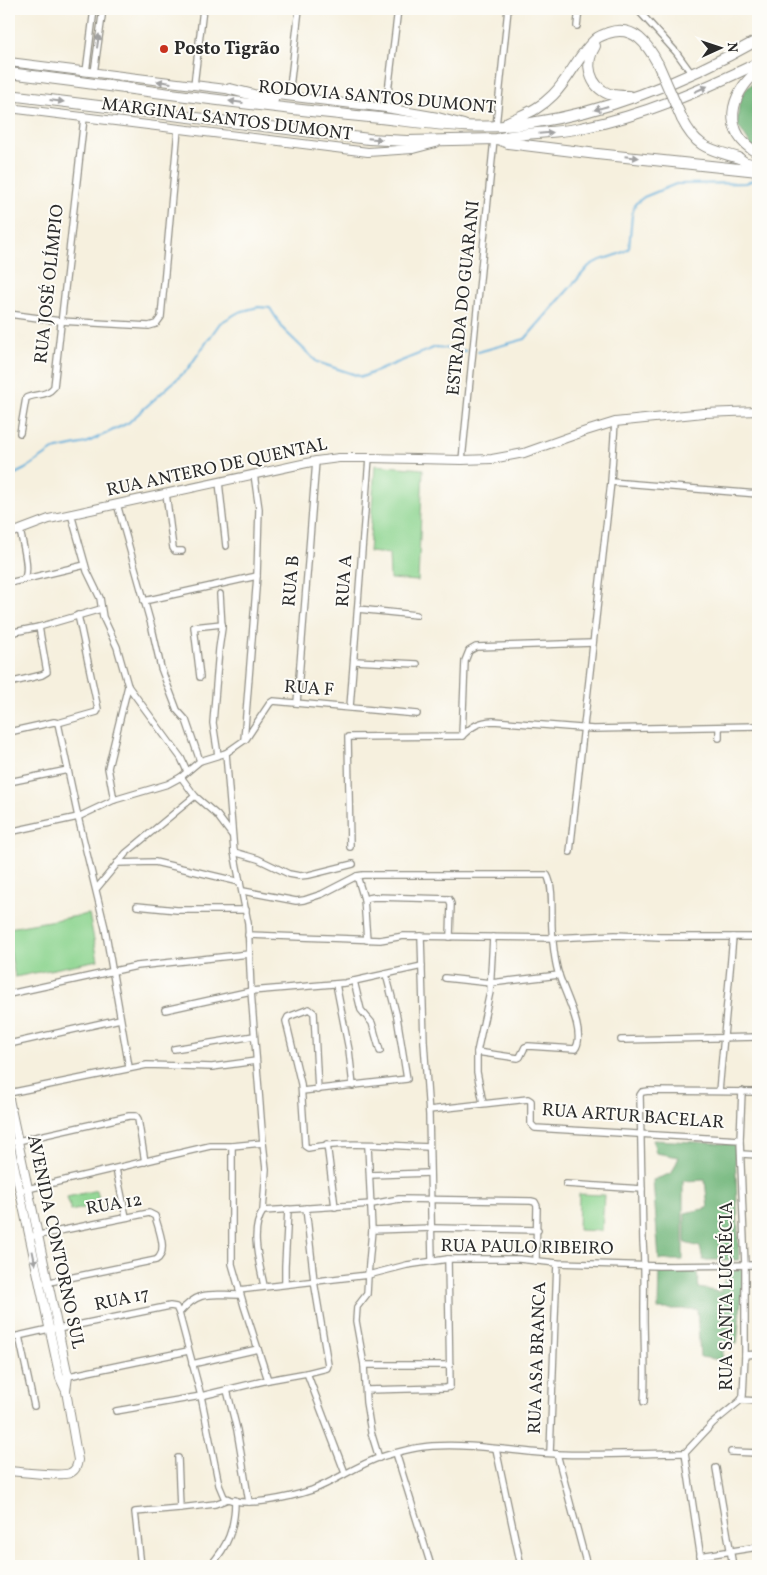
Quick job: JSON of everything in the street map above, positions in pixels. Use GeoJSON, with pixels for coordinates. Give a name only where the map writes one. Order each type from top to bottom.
{"type":"FeatureCollection","features":[{"type":"Feature","properties":{"kind":"highway"},"geometry":{"type":"LineString","coordinates":[[499,126],[530,113],[546,101],[562,85],[596,38],[620,31],[634,34],[649,48],[682,119],[689,132],[699,143],[708,148],[740,158]]}},
{"type":"Feature","properties":{"kind":"highway"},"geometry":{"type":"LineString","coordinates":[[603,36],[592,50],[589,59],[589,74],[601,90],[610,95],[639,96]]}},
{"type":"Feature","properties":{"kind":"highway","name":"RODOVIA SANTOS DUMONT"},"geometry":{"type":"LineString","coordinates":[[9,73],[337,114],[468,126],[499,126],[530,124],[570,116],[639,96],[692,75],[758,40]]}},
{"type":"Feature","properties":{"kind":"highway","name":"RODOVIA SANTOS DUMONT"},"geometry":{"type":"LineString","coordinates":[[9,95],[370,139],[442,141],[496,139],[507,136],[558,132],[606,122],[685,97],[758,63]]}},
{"type":"Feature","properties":{"kind":"highway"},"geometry":{"type":"LineString","coordinates":[[758,71],[742,86],[735,100],[734,121],[738,135],[758,152]]}},
{"type":"Feature","properties":{"kind":"highway"},"geometry":{"type":"LineString","coordinates":[[230,89],[265,99],[319,107],[337,114]]}},
{"type":"Feature","properties":{"kind":"highway"},"geometry":{"type":"LineString","coordinates":[[496,139],[508,143],[597,154],[758,171]]}},
{"type":"Feature","properties":{"kind":"main road"},"geometry":{"type":"LineString","coordinates":[[740,158],[758,161]]}},
{"type":"Feature","properties":{"kind":"main road"},"geometry":{"type":"LineString","coordinates":[[740,158],[745,162],[758,165]]}},
{"type":"Feature","properties":{"kind":"street"},"geometry":{"type":"LineString","coordinates":[[194,85],[203,9]]}},
{"type":"Feature","properties":{"kind":"street"},"geometry":{"type":"LineString","coordinates":[[289,96],[299,9]]}},
{"type":"Feature","properties":{"kind":"street"},"geometry":{"type":"LineString","coordinates":[[386,108],[398,9]]}},
{"type":"Feature","properties":{"kind":"street"},"geometry":{"type":"LineString","coordinates":[[499,126],[508,9]]}},
{"type":"Feature","properties":{"kind":"street"},"geometry":{"type":"LineString","coordinates":[[577,26],[579,9]]}},
{"type":"Feature","properties":{"kind":"street"},"geometry":{"type":"LineString","coordinates":[[637,9],[676,52],[692,75]]}},
{"type":"Feature","properties":{"kind":"street"},"geometry":{"type":"LineString","coordinates":[[94,10],[102,11],[90,73],[94,10]]}},
{"type":"Feature","properties":{"kind":"street","name":"MARGINAL SANTOS DUMONT"},"geometry":{"type":"LineString","coordinates":[[9,62],[386,108],[452,120],[468,126]]}},
{"type":"Feature","properties":{"kind":"street","name":"MARGINAL SANTOS DUMONT"},"geometry":{"type":"LineString","coordinates":[[9,108],[368,152],[413,149],[442,141]]}},
{"type":"Feature","properties":{"kind":"street","name":"RUA JOSÉ OLÍMPIO"},"geometry":{"type":"LineString","coordinates":[[20,433],[26,398],[44,394],[54,387],[84,118]]}},
{"type":"Feature","properties":{"kind":"street"},"geometry":{"type":"LineString","coordinates":[[9,314],[60,321],[149,326],[156,324],[160,317],[178,129]]}},
{"type":"Feature","properties":{"kind":"street","name":"ESTRADA DO GUARANI"},"geometry":{"type":"LineString","coordinates":[[462,460],[496,139]]}},
{"type":"Feature","properties":{"kind":"street","name":"RUA ANTERO DE QUENTAL"},"geometry":{"type":"LineString","coordinates":[[9,533],[49,519],[316,461],[339,458],[462,460],[492,458],[524,453],[615,422],[704,413],[758,412]]}},
{"type":"Feature","properties":{"kind":"street"},"geometry":{"type":"LineString","coordinates":[[570,852],[611,482],[615,422]]}},
{"type":"Feature","properties":{"kind":"street","name":"RUA A"},"geometry":{"type":"LineString","coordinates":[[350,707],[369,458]]}},
{"type":"Feature","properties":{"kind":"street","name":"RUA B"},"geometry":{"type":"LineString","coordinates":[[297,703],[316,461]]}},
{"type":"Feature","properties":{"kind":"street"},"geometry":{"type":"LineString","coordinates":[[244,740],[257,576],[259,509],[254,474]]}},
{"type":"Feature","properties":{"kind":"street"},"geometry":{"type":"LineString","coordinates":[[219,482],[226,546]]}},
{"type":"Feature","properties":{"kind":"street"},"geometry":{"type":"LineString","coordinates":[[611,482],[758,494]]}},
{"type":"Feature","properties":{"kind":"street"},"geometry":{"type":"LineString","coordinates":[[166,493],[173,548],[175,551],[182,551]]}},
{"type":"Feature","properties":{"kind":"street"},"geometry":{"type":"LineString","coordinates":[[117,504],[172,701],[186,720],[200,761]]}},
{"type":"Feature","properties":{"kind":"street"},"geometry":{"type":"LineString","coordinates":[[71,514],[85,565],[100,598],[103,618],[117,647],[128,686],[181,758],[187,771]]}},
{"type":"Feature","properties":{"kind":"street"},"geometry":{"type":"LineString","coordinates":[[20,530],[26,565],[24,580]]}},
{"type":"Feature","properties":{"kind":"street"},"geometry":{"type":"LineString","coordinates":[[9,583],[85,565]]}},
{"type":"Feature","properties":{"kind":"street"},"geometry":{"type":"LineString","coordinates":[[144,601],[257,576]]}},
{"type":"Feature","properties":{"kind":"street"},"geometry":{"type":"LineString","coordinates":[[218,754],[213,723],[222,624],[220,594]]}},
{"type":"Feature","properties":{"kind":"street"},"geometry":{"type":"LineString","coordinates":[[9,633],[39,627],[101,609]]}},
{"type":"Feature","properties":{"kind":"street"},"geometry":{"type":"LineString","coordinates":[[358,609],[416,615]]}},
{"type":"Feature","properties":{"kind":"street"},"geometry":{"type":"LineString","coordinates":[[9,732],[56,722],[58,724],[97,712],[98,709],[78,615]]}},
{"type":"Feature","properties":{"kind":"street"},"geometry":{"type":"LineString","coordinates":[[200,677],[194,627],[222,624]]}},
{"type":"Feature","properties":{"kind":"street"},"geometry":{"type":"LineString","coordinates":[[9,683],[46,673],[39,627]]}},
{"type":"Feature","properties":{"kind":"street"},"geometry":{"type":"LineString","coordinates":[[462,736],[465,661],[468,651],[476,647],[593,643]]}},
{"type":"Feature","properties":{"kind":"street"},"geometry":{"type":"LineString","coordinates":[[354,661],[417,664]]}},
{"type":"Feature","properties":{"kind":"street"},"geometry":{"type":"LineString","coordinates":[[114,800],[108,768],[128,686]]}},
{"type":"Feature","properties":{"kind":"street","name":"RUA F"},"geometry":{"type":"LineString","coordinates":[[9,832],[78,817],[114,800],[168,784],[200,761],[226,753],[244,740],[252,732],[270,703],[276,701],[417,714]]}},
{"type":"Feature","properties":{"kind":"street"},"geometry":{"type":"LineString","coordinates":[[350,848],[348,737],[462,736],[476,724],[487,721],[593,729],[758,726]]}},
{"type":"Feature","properties":{"kind":"street"},"geometry":{"type":"LineString","coordinates":[[58,724],[105,928],[129,1067]]}},
{"type":"Feature","properties":{"kind":"street"},"geometry":{"type":"LineString","coordinates":[[719,727],[719,738]]}},
{"type":"Feature","properties":{"kind":"street"},"geometry":{"type":"LineString","coordinates":[[226,753],[234,852],[246,910],[254,1036],[266,1169],[263,1210],[258,1219],[256,1238],[264,1286]]}},
{"type":"Feature","properties":{"kind":"street"},"geometry":{"type":"LineString","coordinates":[[9,782],[68,770]]}},
{"type":"Feature","properties":{"kind":"street"},"geometry":{"type":"LineString","coordinates":[[181,776],[195,796],[217,816],[233,836]]}},
{"type":"Feature","properties":{"kind":"street"},"geometry":{"type":"LineString","coordinates":[[96,888],[117,863],[137,844],[195,796]]}},
{"type":"Feature","properties":{"kind":"street"},"geometry":{"type":"LineString","coordinates":[[234,852],[258,859],[289,874],[300,876],[354,864]]}},
{"type":"Feature","properties":{"kind":"street"},"geometry":{"type":"LineString","coordinates":[[117,863],[155,862],[240,882]]}},
{"type":"Feature","properties":{"kind":"street"},"geometry":{"type":"LineString","coordinates":[[243,891],[296,901],[322,894],[357,876],[386,874],[547,875],[550,883],[553,938],[559,975],[575,1019],[578,1045],[576,1048],[525,1047],[518,1058],[477,1052]]}},
{"type":"Feature","properties":{"kind":"street"},"geometry":{"type":"LineString","coordinates":[[357,876],[364,899],[367,940]]}},
{"type":"Feature","properties":{"kind":"street"},"geometry":{"type":"LineString","coordinates":[[364,899],[374,897],[450,898],[452,904],[450,936]]}},
{"type":"Feature","properties":{"kind":"street"},"geometry":{"type":"LineString","coordinates":[[137,906],[176,910],[246,910]]}},
{"type":"Feature","properties":{"kind":"street"},"geometry":{"type":"LineString","coordinates":[[248,935],[367,940],[404,936],[553,938],[615,935],[758,937]]}},
{"type":"Feature","properties":{"kind":"street"},"geometry":{"type":"LineString","coordinates":[[421,936],[424,1042],[429,1110],[432,1261]]}},
{"type":"Feature","properties":{"kind":"street"},"geometry":{"type":"LineString","coordinates":[[483,1103],[477,1072],[477,1052],[491,983],[493,937]]}},
{"type":"Feature","properties":{"kind":"street"},"geometry":{"type":"LineString","coordinates":[[719,1091],[733,937]]}},
{"type":"Feature","properties":{"kind":"street"},"geometry":{"type":"LineString","coordinates":[[9,994],[111,970],[249,954]]}},
{"type":"Feature","properties":{"kind":"street"},"geometry":{"type":"LineString","coordinates":[[165,1010],[251,991],[336,984],[422,966]]}},
{"type":"Feature","properties":{"kind":"street"},"geometry":{"type":"LineString","coordinates":[[302,1092],[406,1079],[397,1017],[386,974]]}},
{"type":"Feature","properties":{"kind":"street"},"geometry":{"type":"LineString","coordinates":[[445,978],[491,983],[559,975]]}},
{"type":"Feature","properties":{"kind":"street"},"geometry":{"type":"LineString","coordinates":[[354,981],[361,1010],[372,1023],[380,1051]]}},
{"type":"Feature","properties":{"kind":"street"},"geometry":{"type":"LineString","coordinates":[[336,984],[349,1050],[353,1086]]}},
{"type":"Feature","properties":{"kind":"street"},"geometry":{"type":"LineString","coordinates":[[318,1090],[314,1013],[309,1010],[288,1017],[286,1021],[302,1092],[305,1146],[308,1148],[327,1144],[430,1147]]}},
{"type":"Feature","properties":{"kind":"street"},"geometry":{"type":"LineString","coordinates":[[9,1044],[120,1019]]}},
{"type":"Feature","properties":{"kind":"street"},"geometry":{"type":"LineString","coordinates":[[174,1049],[254,1036]]}},
{"type":"Feature","properties":{"kind":"street"},"geometry":{"type":"LineString","coordinates":[[621,1040],[758,1037]]}},
{"type":"Feature","properties":{"kind":"street"},"geometry":{"type":"LineString","coordinates":[[9,1092],[129,1067],[156,1064],[212,1067],[256,1061]]}},
{"type":"Feature","properties":{"kind":"street"},"geometry":{"type":"LineString","coordinates":[[644,1402],[646,1374],[645,1265],[640,1095],[642,1092],[649,1090],[758,1092]]}},
{"type":"Feature","properties":{"kind":"street","name":"RUA SANTA LUCRÉCIA"},"geometry":{"type":"LineString","coordinates":[[685,1453],[712,1423],[741,1400],[745,1355],[745,1266],[740,1140],[742,1091]]}},
{"type":"Feature","properties":{"kind":"street","name":"AVENIDA CONTORNO SUL"},"geometry":{"type":"LineString","coordinates":[[9,1099],[28,1189],[33,1236]]}},
{"type":"Feature","properties":{"kind":"street","name":"RUA ARTUR BACELAR"},"geometry":{"type":"LineString","coordinates":[[429,1110],[483,1103],[530,1100],[532,1105],[531,1124],[534,1128],[740,1140]]}},
{"type":"Feature","properties":{"kind":"street"},"geometry":{"type":"LineString","coordinates":[[9,1142],[136,1116],[145,1162]]}},
{"type":"Feature","properties":{"kind":"street","name":"AVENIDA CONTORNO SUL"},"geometry":{"type":"LineString","coordinates":[[9,1142],[19,1191],[58,1329],[78,1460],[78,1466],[75,1470],[66,1474],[9,1471]]}},
{"type":"Feature","properties":{"kind":"street"},"geometry":{"type":"LineString","coordinates":[[19,1191],[210,1146],[263,1143]]}},
{"type":"Feature","properties":{"kind":"street"},"geometry":{"type":"LineString","coordinates":[[327,1144],[335,1206]]}},
{"type":"Feature","properties":{"kind":"street"},"geometry":{"type":"LineString","coordinates":[[232,1146],[232,1264],[239,1292],[268,1380]]}},
{"type":"Feature","properties":{"kind":"street"},"geometry":{"type":"LineString","coordinates":[[368,1146],[372,1230],[367,1294],[360,1302],[356,1312],[364,1365],[366,1402],[371,1432],[379,1458]]}},
{"type":"Feature","properties":{"kind":"street"},"geometry":{"type":"LineString","coordinates":[[741,1154],[758,1155]]}},
{"type":"Feature","properties":{"kind":"street"},"geometry":{"type":"LineString","coordinates":[[116,1169],[126,1217]]}},
{"type":"Feature","properties":{"kind":"street"},"geometry":{"type":"LineString","coordinates":[[370,1175],[430,1174]]}},
{"type":"Feature","properties":{"kind":"street"},"geometry":{"type":"LineString","coordinates":[[566,1184],[642,1189]]}},
{"type":"Feature","properties":{"kind":"street"},"geometry":{"type":"LineString","coordinates":[[263,1210],[372,1204],[399,1199],[535,1202],[537,1206],[538,1230],[536,1261]]}},
{"type":"Feature","properties":{"kind":"street"},"geometry":{"type":"LineString","coordinates":[[116,1411],[201,1396],[327,1368],[314,1281],[306,1208]]}},
{"type":"Feature","properties":{"kind":"street"},"geometry":{"type":"LineString","coordinates":[[285,1284],[284,1266],[288,1209]]}},
{"type":"Feature","properties":{"kind":"street","name":"RUA 12"},"geometry":{"type":"LineString","coordinates":[[33,1236],[150,1213],[155,1216],[163,1252],[160,1258],[44,1284]]}},
{"type":"Feature","properties":{"kind":"street"},"geometry":{"type":"LineString","coordinates":[[372,1230],[430,1228],[538,1230]]}},
{"type":"Feature","properties":{"kind":"street"},"geometry":{"type":"LineString","coordinates":[[366,1390],[448,1388],[451,1383],[448,1259]]}},
{"type":"Feature","properties":{"kind":"street","name":"RUA PAULO RIBEIRO"},"geometry":{"type":"LineString","coordinates":[[179,1314],[189,1302],[200,1296],[239,1292],[264,1286],[368,1275],[448,1259],[645,1265],[758,1265]]}},
{"type":"Feature","properties":{"kind":"street","name":"RUA ASA BRANCA"},"geometry":{"type":"LineString","coordinates":[[550,1453],[557,1263]]}},
{"type":"Feature","properties":{"kind":"street","name":"AVENIDA CONTORNO SUL"},"geometry":{"type":"LineString","coordinates":[[44,1284],[49,1330],[64,1377]]}},
{"type":"Feature","properties":{"kind":"street","name":"RUA 17"},"geometry":{"type":"LineString","coordinates":[[9,1338],[170,1306],[176,1308],[179,1314]]}},
{"type":"Feature","properties":{"kind":"street"},"geometry":{"type":"LineString","coordinates":[[179,1314],[201,1396],[219,1485],[224,1497],[228,1499],[249,1502],[280,1498],[313,1490],[379,1458],[430,1446],[557,1454],[685,1453],[702,1566]]}},
{"type":"Feature","properties":{"kind":"street"},"geometry":{"type":"LineString","coordinates":[[19,1336],[34,1406]]}},
{"type":"Feature","properties":{"kind":"street"},"geometry":{"type":"LineString","coordinates":[[192,1364],[258,1349]]}},
{"type":"Feature","properties":{"kind":"street"},"geometry":{"type":"LineString","coordinates":[[64,1377],[188,1351]]}},
{"type":"Feature","properties":{"kind":"street"},"geometry":{"type":"LineString","coordinates":[[745,1355],[758,1354]]}},
{"type":"Feature","properties":{"kind":"street"},"geometry":{"type":"LineString","coordinates":[[364,1365],[450,1365]]}},
{"type":"Feature","properties":{"kind":"street"},"geometry":{"type":"LineString","coordinates":[[307,1373],[345,1473]]}},
{"type":"Feature","properties":{"kind":"street"},"geometry":{"type":"LineString","coordinates":[[227,1390],[241,1451],[249,1502]]}},
{"type":"Feature","properties":{"kind":"street"},"geometry":{"type":"LineString","coordinates":[[741,1400],[758,1401]]}},
{"type":"Feature","properties":{"kind":"street"},"geometry":{"type":"LineString","coordinates":[[496,1449],[521,1566]]}},
{"type":"Feature","properties":{"kind":"street"},"geometry":{"type":"LineString","coordinates":[[731,1452],[758,1453]]}},
{"type":"Feature","properties":{"kind":"street"},"geometry":{"type":"LineString","coordinates":[[396,1453],[431,1566]]}},
{"type":"Feature","properties":{"kind":"street"},"geometry":{"type":"LineString","coordinates":[[557,1454],[587,1566]]}},
{"type":"Feature","properties":{"kind":"street"},"geometry":{"type":"LineString","coordinates":[[178,1458],[180,1508]]}},
{"type":"Feature","properties":{"kind":"street"},"geometry":{"type":"LineString","coordinates":[[716,1468],[733,1566]]}},
{"type":"Feature","properties":{"kind":"street"},"geometry":{"type":"LineString","coordinates":[[141,1566],[135,1512],[215,1504],[228,1499]]}},
{"type":"Feature","properties":{"kind":"street"},"geometry":{"type":"LineString","coordinates":[[210,1566],[226,1545],[235,1517],[235,1500]]}},
{"type":"Feature","properties":{"kind":"street"},"geometry":{"type":"LineString","coordinates":[[700,1556],[758,1547]]}},
{"type":"Feature","properties":{"kind":"green space"},"geometry":{"type":"Polygon","coordinates":[[[753,82],[752,86],[757,90],[754,102],[758,109],[758,150],[752,147],[737,124],[740,96],[753,82]]]}},
{"type":"Feature","properties":{"kind":"green space"},"geometry":{"type":"Polygon","coordinates":[[[375,465],[423,469],[418,581],[390,579],[389,554],[369,552],[375,465]]]}},
{"type":"Feature","properties":{"kind":"green space"},"geometry":{"type":"Polygon","coordinates":[[[89,914],[98,960],[15,977],[9,945],[9,928],[89,914]]]}},
{"type":"Feature","properties":{"kind":"green space"},"geometry":{"type":"Polygon","coordinates":[[[653,1140],[735,1144],[739,1260],[703,1260],[700,1247],[685,1243],[685,1213],[708,1208],[705,1180],[683,1181],[683,1260],[659,1260],[653,1180],[672,1173],[679,1157],[656,1153],[653,1140]]]}},
{"type":"Feature","properties":{"kind":"green space"},"geometry":{"type":"Polygon","coordinates":[[[97,1190],[100,1204],[71,1211],[67,1197],[97,1190]]]}},
{"type":"Feature","properties":{"kind":"green space"},"geometry":{"type":"Polygon","coordinates":[[[579,1194],[604,1195],[602,1231],[578,1230],[579,1194]]]}},
{"type":"Feature","properties":{"kind":"green space"},"geometry":{"type":"Polygon","coordinates":[[[659,1268],[697,1272],[699,1288],[720,1292],[728,1271],[744,1269],[737,1344],[724,1343],[722,1360],[700,1357],[697,1309],[658,1309],[659,1268]]]}},
{"type":"Feature","properties":{"kind":"waterway"},"geometry":{"type":"LineString","coordinates":[[478,352],[525,339],[589,266],[624,252],[629,248],[635,204],[644,197],[676,184],[746,183],[758,178]]}},
{"type":"Feature","properties":{"kind":"waterway"},"geometry":{"type":"LineString","coordinates":[[9,477],[25,469],[53,450],[86,443],[128,423],[187,370],[220,323],[239,312],[258,307],[270,308],[283,329],[317,362],[362,377],[436,347],[466,351]]}},
{"type":"Feature","properties":{"kind":"place","name":"Posto Tigrão"},"geometry":{"type":"Point","coordinates":[164,49]}}]}
